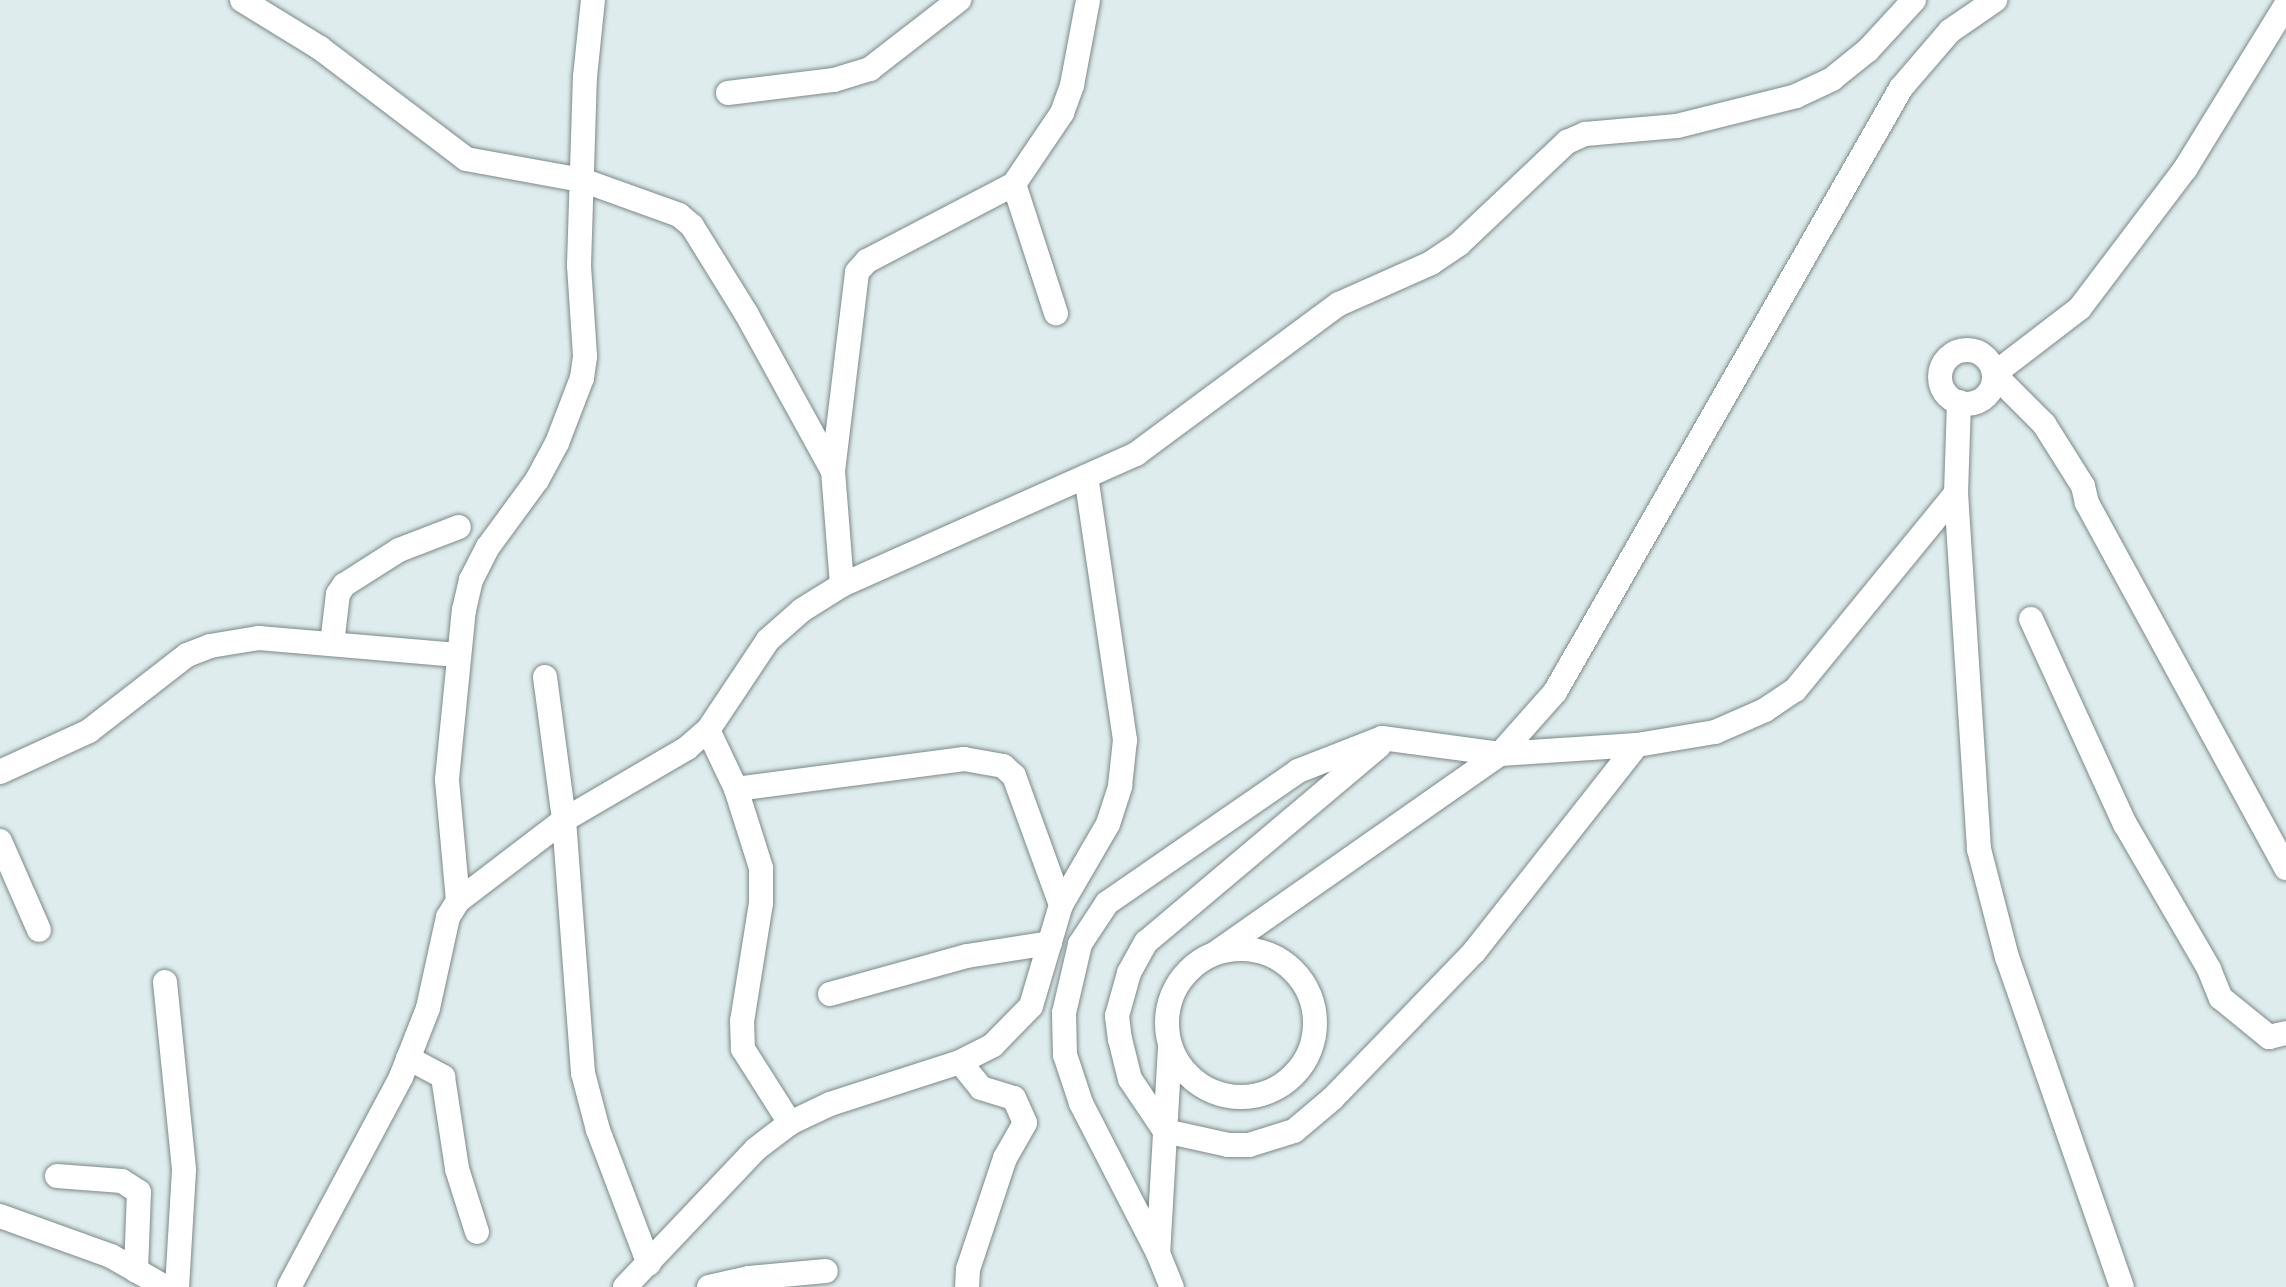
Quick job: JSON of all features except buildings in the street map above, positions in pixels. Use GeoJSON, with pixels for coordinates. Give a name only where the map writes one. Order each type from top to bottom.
{"type":"FeatureCollection","features":[{"type":"Feature","properties":{"kind":"street"},"geometry":{"type":"LineString","coordinates":[[242,0],[320,48],[466,159],[582,180],[658,205],[692,226],[774,359],[833,471]]}},
{"type":"Feature","properties":{"kind":"street"},"geometry":{"type":"LineString","coordinates":[[458,901],[447,779],[457,655],[471,580],[488,547],[537,480],[557,443],[582,379],[582,180],[593,0]]}},
{"type":"Feature","properties":{"kind":"street"},"geometry":{"type":"LineString","coordinates":[[728,93],[834,80],[870,69],[959,0]]}},
{"type":"Feature","properties":{"kind":"street"},"geometry":{"type":"LineString","coordinates":[[842,585],[833,471],[857,272],[867,261],[1014,184],[1062,113],[1072,85],[1088,0]]}},
{"type":"Feature","properties":{"kind":"street"},"geometry":{"type":"LineString","coordinates":[[289,1287],[408,1058],[428,1007],[448,917],[458,901],[564,820],[687,748],[708,730],[768,640],[802,610],[842,585],[1086,477],[1163,437],[1339,304],[1431,263],[1459,244],[1567,142],[1585,134],[1677,126],[1796,96],[1832,79],[1868,50],[1914,0]]}},
{"type":"Feature","properties":{"kind":"street"},"geometry":{"type":"LineString","coordinates":[[1158,1253],[1170,1047],[1166,1018],[1174,990],[1192,967],[1500,754],[1555,692],[1900,88],[1950,31],[1995,0]]}},
{"type":"Feature","properties":{"kind":"street"},"geometry":{"type":"LineString","coordinates":[[1994,374],[2080,308],[2185,169],[2286,5]]}},
{"type":"Feature","properties":{"kind":"street"},"geometry":{"type":"LineString","coordinates":[[1014,184],[1056,313]]}},
{"type":"Feature","properties":{"kind":"street"},"geometry":{"type":"LineString","coordinates":[[1975,351],[1991,364],[1993,385],[1979,401],[1959,402],[1943,389],[1941,369],[1955,353],[1975,351]]}},
{"type":"Feature","properties":{"kind":"street"},"geometry":{"type":"LineString","coordinates":[[1994,374],[2045,424],[2082,486],[2087,503],[2286,868]]}},
{"type":"Feature","properties":{"kind":"street"},"geometry":{"type":"LineString","coordinates":[[1959,402],[1956,493],[1979,849],[2007,957],[2122,1287]]}},
{"type":"Feature","properties":{"kind":"street"},"geometry":{"type":"LineString","coordinates":[[625,1287],[755,1149],[790,1124],[830,1104],[960,1062],[993,1045],[1019,1022],[1038,987],[1060,905],[1108,824],[1120,786],[1125,740],[1086,477]]}},
{"type":"Feature","properties":{"kind":"street"},"geometry":{"type":"LineString","coordinates":[[1172,1287],[1158,1253],[1070,1078],[1064,1013],[1080,944],[1107,903],[1298,771],[1388,739],[1500,754],[1637,745],[1715,732],[1765,710],[1795,690],[1956,493]]}},
{"type":"Feature","properties":{"kind":"street"},"geometry":{"type":"LineString","coordinates":[[332,644],[338,594],[344,585],[399,550],[459,527]]}},
{"type":"Feature","properties":{"kind":"street"},"geometry":{"type":"LineString","coordinates":[[2031,620],[2125,824],[2209,969],[2221,998],[2269,1038],[2286,1034]]}},
{"type":"Feature","properties":{"kind":"street"},"geometry":{"type":"LineString","coordinates":[[0,772],[89,731],[187,655],[234,640],[332,644],[457,655]]}},
{"type":"Feature","properties":{"kind":"street"},"geometry":{"type":"LineString","coordinates":[[545,677],[564,820],[583,1073],[598,1130],[649,1264]]}},
{"type":"Feature","properties":{"kind":"street"},"geometry":{"type":"LineString","coordinates":[[708,730],[736,789],[756,845],[762,887],[742,1021],[743,1049],[790,1124]]}},
{"type":"Feature","properties":{"kind":"street"},"geometry":{"type":"LineString","coordinates":[[1388,739],[1146,942],[1134,962],[1117,1016],[1120,1039],[1130,1079],[1165,1130],[1228,1145],[1249,1145],[1294,1131],[1332,1100],[1474,952],[1637,745]]}},
{"type":"Feature","properties":{"kind":"street"},"geometry":{"type":"LineString","coordinates":[[736,789],[964,759],[1003,766],[1014,776],[1060,905]]}},
{"type":"Feature","properties":{"kind":"street"},"geometry":{"type":"LineString","coordinates":[[0,841],[39,930]]}},
{"type":"Feature","properties":{"kind":"street"},"geometry":{"type":"LineString","coordinates":[[830,994],[967,956],[1050,943]]}},
{"type":"Feature","properties":{"kind":"street"},"geometry":{"type":"LineString","coordinates":[[1170,1047],[1185,1072],[1208,1090],[1236,1098],[1274,1089],[1291,1079],[1309,1056],[1316,1028],[1313,999],[1298,974],[1275,956],[1256,951],[1217,952]]}},
{"type":"Feature","properties":{"kind":"street"},"geometry":{"type":"LineString","coordinates":[[165,982],[184,1170],[177,1287]]}},
{"type":"Feature","properties":{"kind":"street"},"geometry":{"type":"LineString","coordinates":[[408,1058],[435,1069],[443,1077],[457,1168],[477,1232]]}},
{"type":"Feature","properties":{"kind":"street"},"geometry":{"type":"LineString","coordinates":[[960,1062],[981,1088],[1014,1098],[1025,1124],[1005,1158],[968,1269],[967,1287]]}},
{"type":"Feature","properties":{"kind":"street"},"geometry":{"type":"LineString","coordinates":[[57,1176],[122,1181],[139,1192],[136,1271]]}},
{"type":"Feature","properties":{"kind":"street"},"geometry":{"type":"LineString","coordinates":[[0,1216],[111,1256],[165,1287]]}},
{"type":"Feature","properties":{"kind":"street"},"geometry":{"type":"LineString","coordinates":[[709,1287],[749,1278],[826,1271]]}}]}
